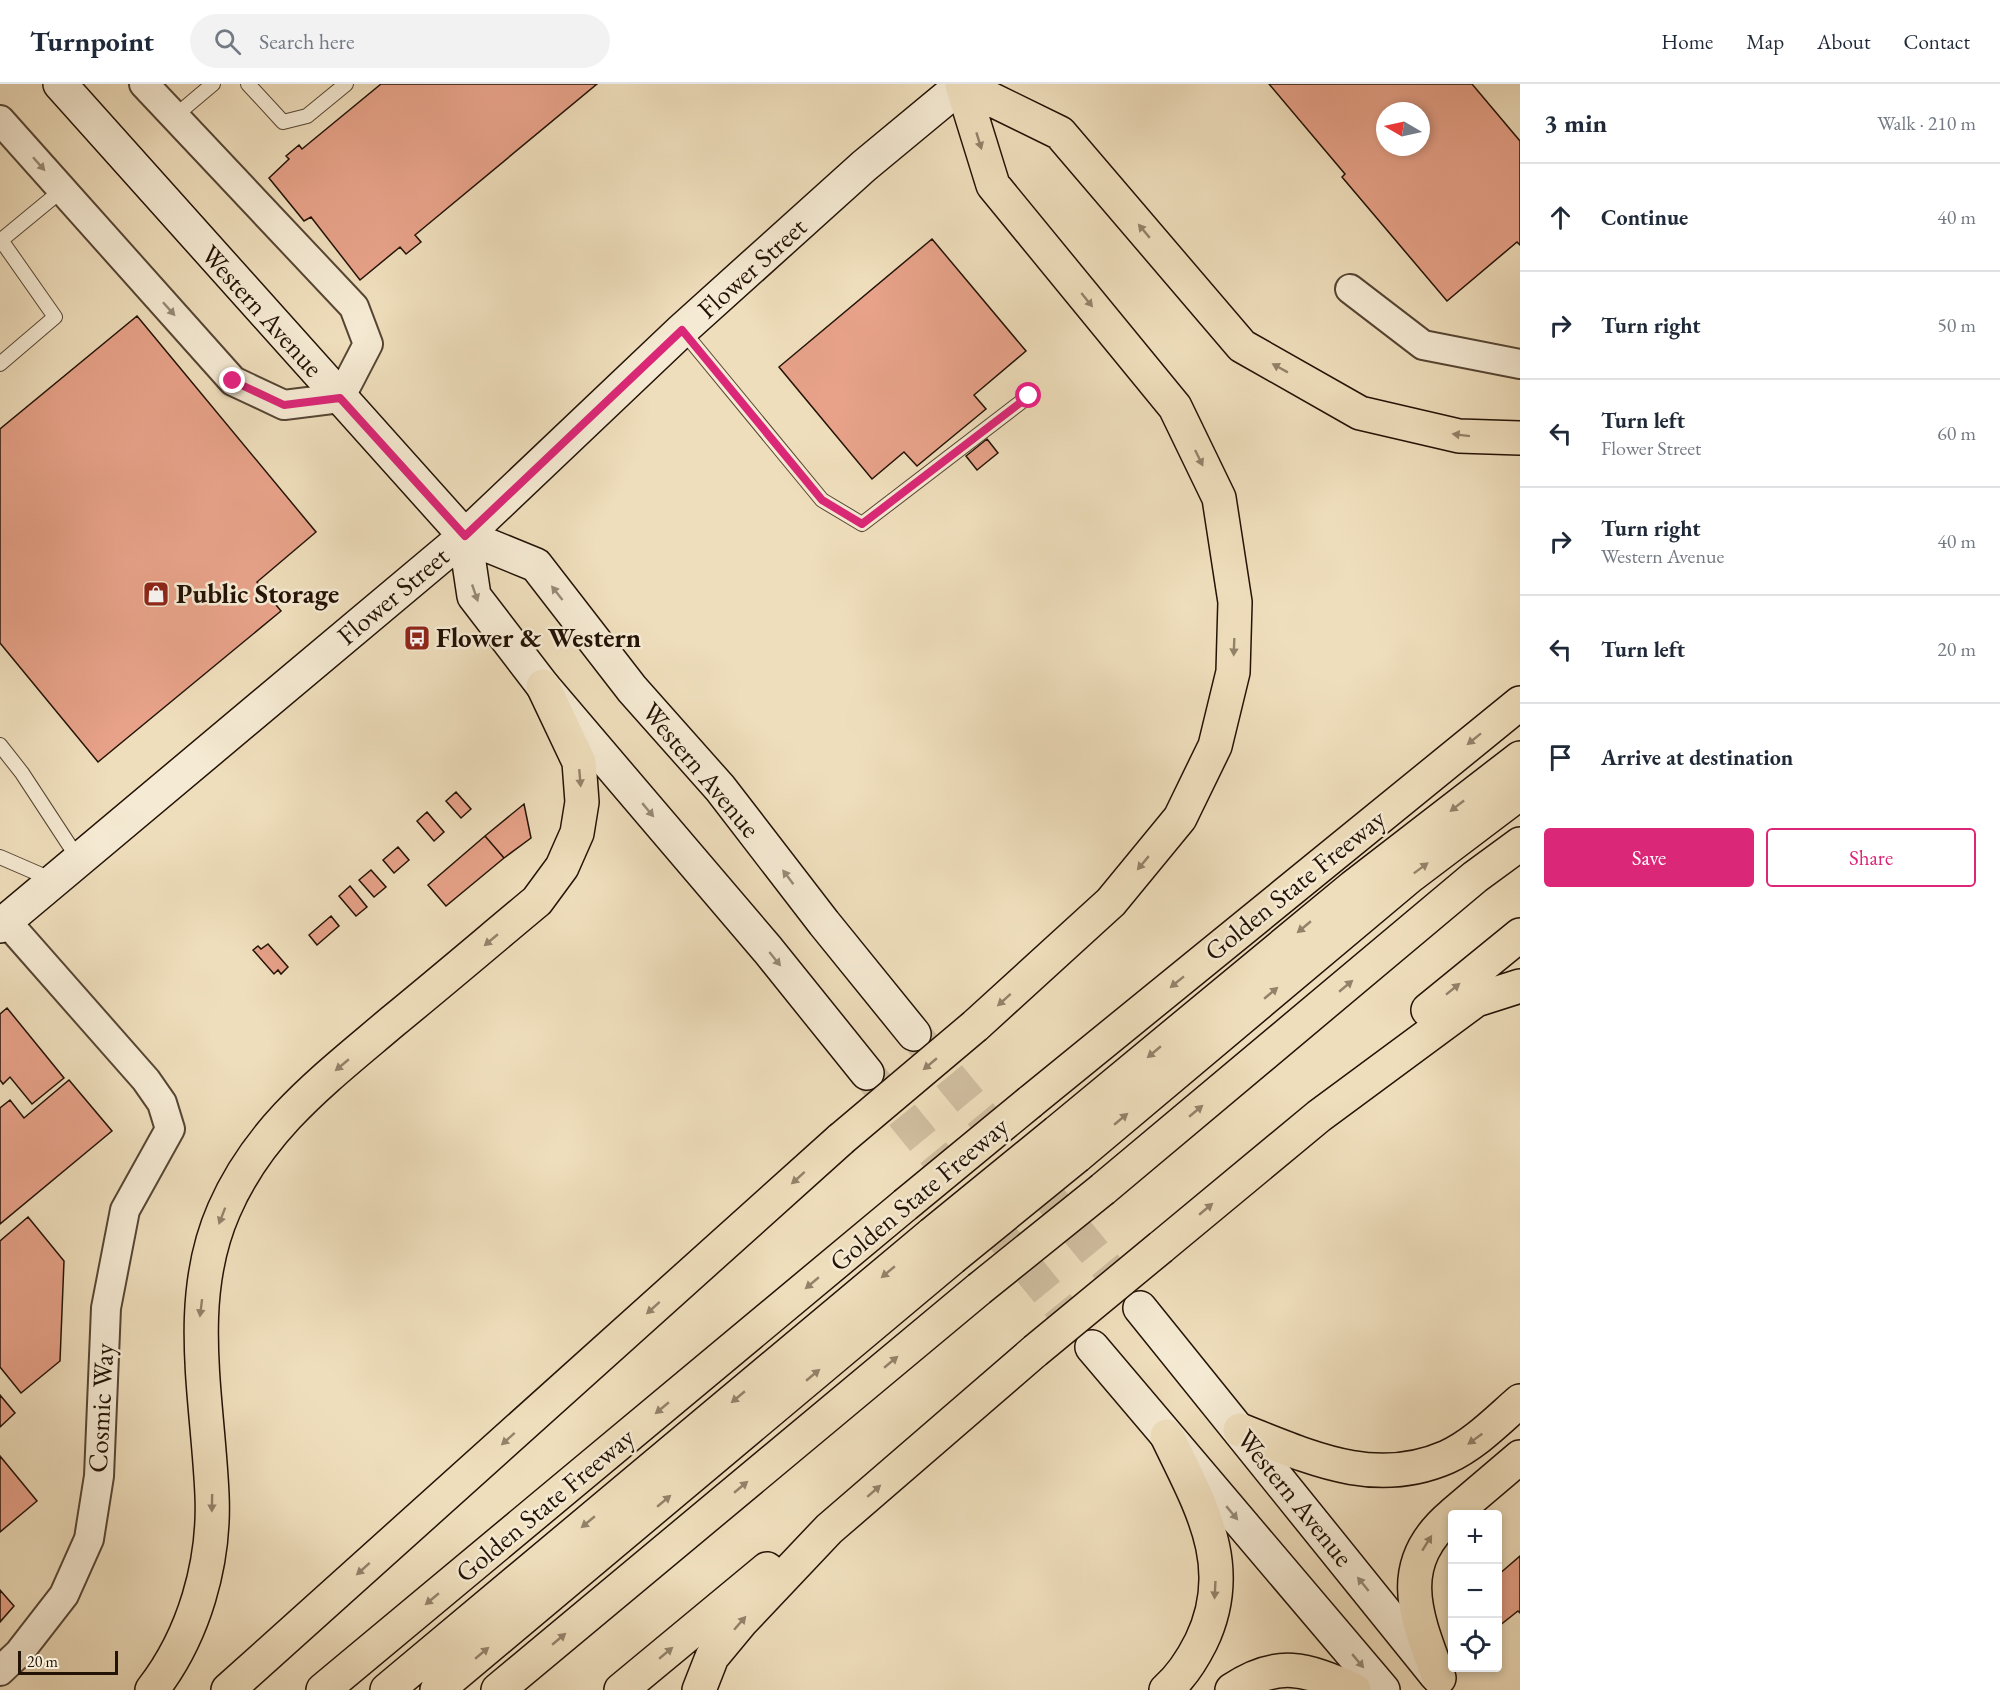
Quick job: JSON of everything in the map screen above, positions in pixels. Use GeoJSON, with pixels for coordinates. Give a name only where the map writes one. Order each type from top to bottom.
{"type":"FeatureCollection","features":[{"type":"Feature","properties":{"kind":"highway"},"geometry":{"type":"LineString","coordinates":[[962,84],[1060,132],[1242,346],[1360,412],[1459,436],[1520,438]]}},
{"type":"Feature","properties":{"kind":"highway"},"geometry":{"type":"LineString","coordinates":[[228,1690],[841,1139],[975,1026],[1111,902],[1180,818],[1215,746],[1233,672],[1235,602],[1219,498],[1175,407],[993,185],[962,84]]}},
{"type":"Feature","properties":{"kind":"highway"},"geometry":{"type":"LineString","coordinates":[[152,1690],[173,1660],[193,1617],[204,1580],[210,1541],[212,1496],[202,1382],[200,1315],[210,1250],[223,1210],[245,1168],[279,1122],[321,1082],[537,901],[562,867],[577,833],[582,802],[579,762],[543,686]]}},
{"type":"Feature","properties":{"kind":"highway","name":"Golden State Freeway"},"geometry":{"type":"LineString","coordinates":[[322,1690],[1030,1102],[1520,703]]}},
{"type":"Feature","properties":{"kind":"highway"},"geometry":{"type":"LineString","coordinates":[[1067,1144],[1353,887],[1520,758]]}},
{"type":"Feature","properties":{"kind":"highway"},"geometry":{"type":"LineString","coordinates":[[387,1690],[1067,1144],[1520,793]]}},
{"type":"Feature","properties":{"kind":"highway"},"geometry":{"type":"LineString","coordinates":[[498,1690],[979,1289],[1103,1190],[1475,877],[1520,844]]}},
{"type":"Feature","properties":{"kind":"highway"},"geometry":{"type":"LineString","coordinates":[[1319,1116],[1436,1003],[1520,935]]}},
{"type":"Feature","properties":{"kind":"highway"},"geometry":{"type":"LineString","coordinates":[[699,1690],[712,1657],[741,1622],[829,1529],[1035,1351],[1319,1116],[1476,1000],[1520,986]]}},
{"type":"Feature","properties":{"kind":"highway"},"geometry":{"type":"LineString","coordinates":[[437,1690],[942,1246]]}},
{"type":"Feature","properties":{"kind":"highway"},"geometry":{"type":"LineString","coordinates":[[1240,1430],[1345,1468],[1389,1471],[1422,1465],[1448,1456],[1477,1438],[1520,1401]]}},
{"type":"Feature","properties":{"kind":"highway"},"geometry":{"type":"LineString","coordinates":[[1166,1690],[1176,1681],[1192,1658],[1209,1625],[1216,1597],[1216,1563],[1210,1530],[1167,1436]]}},
{"type":"Feature","properties":{"kind":"highway"},"geometry":{"type":"LineString","coordinates":[[1459,1510],[1520,1457]]}},
{"type":"Feature","properties":{"kind":"highway"},"geometry":{"type":"LineString","coordinates":[[1444,1684],[1418,1620],[1414,1578],[1419,1557],[1428,1540],[1448,1520]]}},
{"type":"Feature","properties":{"kind":"highway"},"geometry":{"type":"LineString","coordinates":[[621,1690],[772,1564],[829,1529]]}},
{"type":"Feature","properties":{"kind":"highway"},"geometry":{"type":"LineString","coordinates":[[1232,1690],[1261,1674],[1283,1669],[1313,1673],[1354,1690]]}},
{"type":"Feature","properties":{"kind":"main road","name":"Western Avenue"},"geometry":{"type":"LineString","coordinates":[[60,84],[465,536],[536,565],[632,689],[720,788],[824,924],[914,1034]]}},
{"type":"Feature","properties":{"kind":"main road","name":"Flower Street"},"geometry":{"type":"LineString","coordinates":[[3,923],[465,536],[682,330],[864,166],[962,84]]}},
{"type":"Feature","properties":{"kind":"main road"},"geometry":{"type":"LineString","coordinates":[[465,536],[474,596],[543,686],[768,950],[867,1073]]}},
{"type":"Feature","properties":{"kind":"main road","name":"Western Avenue"},"geometry":{"type":"LineString","coordinates":[[1140,1308],[1444,1684]]}},
{"type":"Feature","properties":{"kind":"main road","name":"Western Avenue"},"geometry":{"type":"LineString","coordinates":[[1092,1347],[1383,1690]]}},
{"type":"Feature","properties":{"kind":"street"},"geometry":{"type":"LineString","coordinates":[[2,128],[62,190],[233,381],[284,405],[340,398],[368,344],[354,307],[144,84]]}},
{"type":"Feature","properties":{"kind":"street"},"geometry":{"type":"LineString","coordinates":[[1350,289],[1423,345],[1520,364]]}},
{"type":"Feature","properties":{"kind":"street","name":"Cosmic Way"},"geometry":{"type":"LineString","coordinates":[[0,1671],[19,1653],[64,1595],[89,1539],[99,1476],[108,1297],[125,1210],[170,1129],[162,1103],[146,1080],[3,923]]}},
{"type":"Feature","properties":{"kind":"lane"},"geometry":{"type":"LineString","coordinates":[[175,116],[213,84]]}},
{"type":"Feature","properties":{"kind":"lane"},"geometry":{"type":"LineString","coordinates":[[248,84],[283,122],[307,116],[346,84]]}},
{"type":"Feature","properties":{"kind":"lane"},"geometry":{"type":"LineString","coordinates":[[0,364],[55,317],[1,241],[62,190]]}},
{"type":"Feature","properties":{"kind":"lane"},"geometry":{"type":"LineString","coordinates":[[682,330],[822,500],[862,524],[1029,396]]}},
{"type":"Feature","properties":{"kind":"lane"},"geometry":{"type":"LineString","coordinates":[[0,745],[79,860]]}},
{"type":"Feature","properties":{"kind":"lane"},"geometry":{"type":"LineString","coordinates":[[0,857],[54,880]]}},
{"type":"Feature","properties":{"kind":"building"},"geometry":{"type":"Polygon","coordinates":[[[381,84],[597,84],[415,235],[421,242],[406,254],[400,247],[360,280],[311,217],[304,221],[269,178],[289,159],[286,156],[299,145],[302,149],[381,84]]]}},
{"type":"Feature","properties":{"kind":"building"},"geometry":{"type":"Polygon","coordinates":[[[1269,84],[1472,84],[1520,141],[1520,245],[1517,242],[1447,301],[1342,177],[1345,174],[1269,84]]]}},
{"type":"Feature","properties":{"kind":"building"},"geometry":{"type":"Polygon","coordinates":[[[932,239],[1026,351],[974,395],[986,409],[917,466],[904,452],[872,479],[779,367],[932,239]]]}},
{"type":"Feature","properties":{"kind":"building"},"geometry":{"type":"Polygon","coordinates":[[[137,316],[316,532],[257,582],[281,611],[98,762],[0,643],[0,429],[137,316]]]}},
{"type":"Feature","properties":{"kind":"building"},"geometry":{"type":"Polygon","coordinates":[[[987,439],[998,453],[977,470],[966,456],[987,439]]]}},
{"type":"Feature","properties":{"kind":"building"},"geometry":{"type":"Polygon","coordinates":[[[456,792],[471,809],[461,818],[446,801],[456,792]]]}},
{"type":"Feature","properties":{"kind":"building"},"geometry":{"type":"Polygon","coordinates":[[[524,804],[531,838],[504,858],[485,836],[524,804]]]}},
{"type":"Feature","properties":{"kind":"building"},"geometry":{"type":"Polygon","coordinates":[[[427,812],[444,832],[434,841],[417,821],[427,812]]]}},
{"type":"Feature","properties":{"kind":"building"},"geometry":{"type":"Polygon","coordinates":[[[485,836],[504,858],[446,906],[428,885],[485,836]]]}},
{"type":"Feature","properties":{"kind":"building"},"geometry":{"type":"Polygon","coordinates":[[[398,847],[409,860],[394,873],[383,860],[398,847]]]}},
{"type":"Feature","properties":{"kind":"building"},"geometry":{"type":"Polygon","coordinates":[[[371,870],[386,887],[374,897],[359,880],[371,870]]]}},
{"type":"Feature","properties":{"kind":"building"},"geometry":{"type":"Polygon","coordinates":[[[350,886],[367,907],[356,916],[339,896],[350,886]]]}},
{"type":"Feature","properties":{"kind":"building"},"geometry":{"type":"Polygon","coordinates":[[[331,916],[339,926],[317,945],[309,935],[331,916]]]}},
{"type":"Feature","properties":{"kind":"building"},"geometry":{"type":"Polygon","coordinates":[[[268,944],[288,967],[281,974],[278,970],[274,974],[253,950],[258,946],[261,949],[268,944]]]}},
{"type":"Feature","properties":{"kind":"building"},"geometry":{"type":"Polygon","coordinates":[[[7,1008],[64,1078],[32,1104],[10,1077],[3,1084],[0,1080],[0,1014],[7,1008]]]}},
{"type":"Feature","properties":{"kind":"building"},"geometry":{"type":"Polygon","coordinates":[[[69,1080],[112,1131],[0,1224],[0,1108],[10,1100],[24,1118],[69,1080]]]}},
{"type":"Feature","properties":{"kind":"building"},"geometry":{"type":"Polygon","coordinates":[[[28,1217],[64,1261],[60,1361],[21,1393],[0,1367],[0,1241],[28,1217]]]}},
{"type":"Feature","properties":{"kind":"building"},"geometry":{"type":"Polygon","coordinates":[[[0,1395],[15,1413],[0,1427],[0,1395]]]}},
{"type":"Feature","properties":{"kind":"building"},"geometry":{"type":"Polygon","coordinates":[[[0,1456],[37,1501],[0,1532],[0,1456]]]}},
{"type":"Feature","properties":{"kind":"building"},"geometry":{"type":"Polygon","coordinates":[[[1520,1556],[1520,1613],[1518,1611],[1502,1624],[1502,1618],[1502,1572],[1520,1556]]]}},
{"type":"Feature","properties":{"kind":"building"},"geometry":{"type":"Polygon","coordinates":[[[0,1590],[14,1606],[0,1622],[0,1590]]]}},
{"type":"Feature","properties":{"kind":"tunnel"},"geometry":{"type":"LineString","coordinates":[[918,1038],[1137,1304]]}},
{"type":"Feature","properties":{"kind":"tunnel"},"geometry":{"type":"LineString","coordinates":[[871,1077],[1089,1343]]}},
{"type":"Feature","properties":{"kind":"place","name":"Public Storage"},"geometry":{"type":"Point","coordinates":[156,594]}},
{"type":"Feature","properties":{"kind":"place","name":"Flower & Western"},"geometry":{"type":"Point","coordinates":[417,638]}},
{"type":"Feature","properties":{"kind":"route"},"geometry":{"type":"LineString","coordinates":[[233,381],[284,405],[340,398],[465,536],[682,330],[822,500],[862,524],[1029,396]]}}]}
